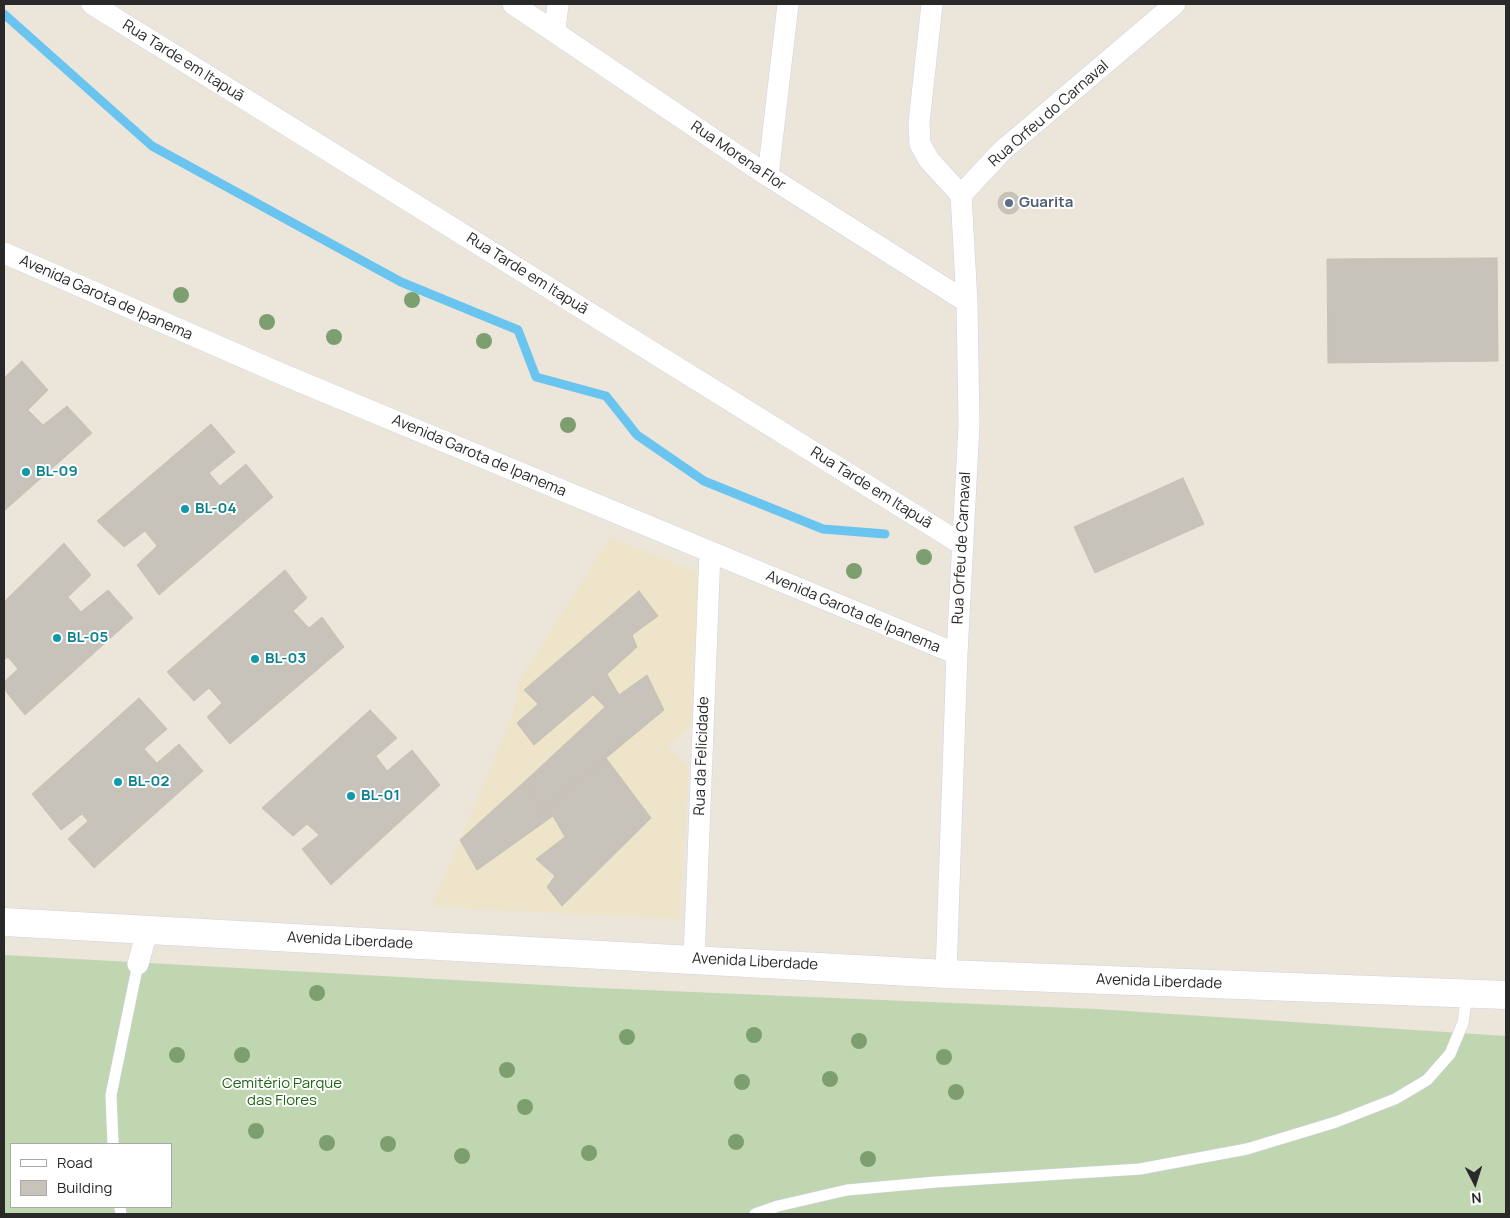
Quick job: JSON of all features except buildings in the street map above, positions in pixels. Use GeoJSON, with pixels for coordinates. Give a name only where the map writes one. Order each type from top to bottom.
{"type":"FeatureCollection","features":[{"type":"Feature","properties":{"kind":"main road","name":"Avenida Liberdade"},"geometry":{"type":"LineString","coordinates":[[4,922],[946,974],[1506,995]]}},
{"type":"Feature","properties":{"kind":"street","name":"Rua Tarde em Itapuã"},"geometry":{"type":"LineString","coordinates":[[92,4],[962,545]]}},
{"type":"Feature","properties":{"kind":"street","name":"Rua Morena Flor"},"geometry":{"type":"LineString","coordinates":[[513,4],[555,30],[768,176],[967,302]]}},
{"type":"Feature","properties":{"kind":"street"},"geometry":{"type":"LineString","coordinates":[[555,30],[558,4]]}},
{"type":"Feature","properties":{"kind":"street"},"geometry":{"type":"LineString","coordinates":[[768,176],[788,4]]}},
{"type":"Feature","properties":{"kind":"street"},"geometry":{"type":"LineString","coordinates":[[932,4],[918,123],[920,144],[929,160],[961,195],[967,302]]}},
{"type":"Feature","properties":{"kind":"street","name":"Rua Orfeu do Carnaval"},"geometry":{"type":"LineString","coordinates":[[961,195],[1002,151],[1175,4]]}},
{"type":"Feature","properties":{"kind":"street","name":"Avenida Garota de Ipanema"},"geometry":{"type":"LineString","coordinates":[[4,253],[284,375],[956,654]]}},
{"type":"Feature","properties":{"kind":"street","name":"Rua Orfeu de Carnaval"},"geometry":{"type":"LineString","coordinates":[[946,974],[956,654],[969,425],[967,302]]}},
{"type":"Feature","properties":{"kind":"street","name":"Rua da Felicidade"},"geometry":{"type":"LineString","coordinates":[[694,959],[710,552]]}},
{"type":"Feature","properties":{"kind":"street"},"geometry":{"type":"LineString","coordinates":[[138,964],[147,931]]}},
{"type":"Feature","properties":{"kind":"lane"},"geometry":{"type":"LineString","coordinates":[[113,1143],[111,1094],[138,964]]}},
{"type":"Feature","properties":{"kind":"lane"},"geometry":{"type":"LineString","coordinates":[[755,1214],[778,1206],[847,1190],[936,1182],[1140,1169],[1247,1149],[1336,1122],[1395,1099],[1427,1080],[1450,1054],[1463,1023],[1467,994]]}},
{"type":"Feature","properties":{"kind":"shaded area"},"geometry":{"type":"Polygon","coordinates":[[[610,537],[700,573],[691,725],[668,746],[689,768],[679,919],[431,907],[512,717],[519,681],[610,537]]]}},
{"type":"Feature","properties":{"kind":"green space","name":"Cemitério Parque das Flores"},"geometry":{"type":"Polygon","coordinates":[[[4,955],[598,988],[1096,1009],[1506,1036],[1506,1214],[4,1214],[4,955]]]}},
{"type":"Feature","properties":{"kind":"waterway"},"geometry":{"type":"LineString","coordinates":[[4,14],[152,146],[401,282],[518,330],[536,377],[606,396],[637,435],[704,481],[823,529],[885,534]]}},
{"type":"Feature","properties":{"kind":"place","name":"Guarita"},"geometry":{"type":"Point","coordinates":[1009,203]}},
{"type":"Feature","properties":{"kind":"place","name":"BL-09"},"geometry":{"type":"Point","coordinates":[26,472]}},
{"type":"Feature","properties":{"kind":"place","name":"BL-04"},"geometry":{"type":"Point","coordinates":[185,509]}},
{"type":"Feature","properties":{"kind":"place","name":"BL-05"},"geometry":{"type":"Point","coordinates":[57,638]}},
{"type":"Feature","properties":{"kind":"place","name":"BL-03"},"geometry":{"type":"Point","coordinates":[255,659]}},
{"type":"Feature","properties":{"kind":"place","name":"BL-02"},"geometry":{"type":"Point","coordinates":[118,782]}},
{"type":"Feature","properties":{"kind":"place","name":"BL-01"},"geometry":{"type":"Point","coordinates":[351,796]}}]}
